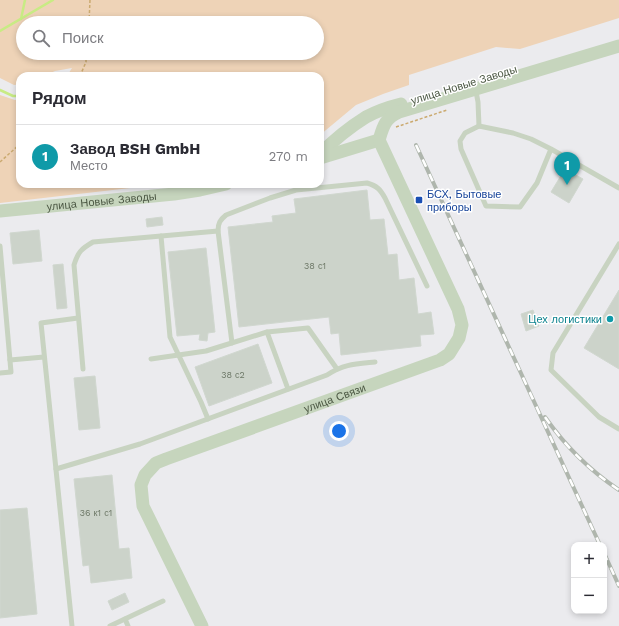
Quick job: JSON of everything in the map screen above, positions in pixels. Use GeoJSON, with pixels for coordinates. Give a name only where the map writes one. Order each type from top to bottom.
{"type":"FeatureCollection","features":[{"type":"Feature","properties":{"kind":"street","name":"улица Новые Заводы"},"geometry":{"type":"LineString","coordinates":[[388,128],[388,120],[392,115],[399,112],[475,85],[619,38]]}},
{"type":"Feature","properties":{"kind":"street","name":"улица Новые Заводы"},"geometry":{"type":"LineString","coordinates":[[324,151],[367,117],[388,108],[619,46]]}},
{"type":"Feature","properties":{"kind":"street"},"geometry":{"type":"LineString","coordinates":[[324,157],[379,140],[388,128]]}},
{"type":"Feature","properties":{"kind":"street","name":"улица Связи"},"geometry":{"type":"LineString","coordinates":[[202,626],[143,506],[141,485],[145,475],[156,463],[166,459],[440,360],[449,354],[459,338],[462,325],[458,309],[379,140]]}},
{"type":"Feature","properties":{"kind":"street","name":"улица Новые Заводы"},"geometry":{"type":"LineString","coordinates":[[0,211],[174,194],[209,188]]}},
{"type":"Feature","properties":{"kind":"lane"},"geometry":{"type":"LineString","coordinates":[[475,85],[478,102],[479,126]]}},
{"type":"Feature","properties":{"kind":"lane"},"geometry":{"type":"LineString","coordinates":[[551,149],[537,183],[520,207],[486,206],[461,149],[460,141],[465,133],[479,126],[513,133],[531,139],[551,149],[619,188]]}},
{"type":"Feature","properties":{"kind":"lane"},"geometry":{"type":"LineString","coordinates":[[324,187],[367,183],[375,185],[385,198],[427,286]]}},
{"type":"Feature","properties":{"kind":"lane"},"geometry":{"type":"LineString","coordinates":[[232,342],[218,224],[226,215],[270,198],[296,190],[316,188]]}},
{"type":"Feature","properties":{"kind":"lane"},"geometry":{"type":"LineString","coordinates":[[83,369],[74,265],[77,256],[83,248],[93,242],[218,231]]}},
{"type":"Feature","properties":{"kind":"lane"},"geometry":{"type":"LineString","coordinates":[[161,236],[170,337],[208,419]]}},
{"type":"Feature","properties":{"kind":"lane"},"geometry":{"type":"LineString","coordinates":[[619,244],[553,353],[551,370],[599,417],[619,429]]}},
{"type":"Feature","properties":{"kind":"lane"},"geometry":{"type":"LineString","coordinates":[[0,246],[11,372],[0,373]]}},
{"type":"Feature","properties":{"kind":"lane"},"geometry":{"type":"LineString","coordinates":[[72,626],[41,322],[78,318]]}},
{"type":"Feature","properties":{"kind":"lane"},"geometry":{"type":"LineString","coordinates":[[151,358],[206,351],[267,332],[308,328],[337,369]]}},
{"type":"Feature","properties":{"kind":"lane"},"geometry":{"type":"LineString","coordinates":[[267,332],[288,389]]}},
{"type":"Feature","properties":{"kind":"lane"},"geometry":{"type":"LineString","coordinates":[[10,360],[44,357]]}},
{"type":"Feature","properties":{"kind":"lane"},"geometry":{"type":"LineString","coordinates":[[56,469],[140,444],[327,375],[348,365],[375,362]]}},
{"type":"Feature","properties":{"kind":"lane"},"geometry":{"type":"LineString","coordinates":[[110,626],[163,601]]}},
{"type":"Feature","properties":{"kind":"lane"},"geometry":{"type":"LineString","coordinates":[[125,619],[128,626]]}},
{"type":"Feature","properties":{"kind":"path"},"geometry":{"type":"LineString","coordinates":[[89,16],[90,0]]}},
{"type":"Feature","properties":{"kind":"path"},"geometry":{"type":"LineString","coordinates":[[82,72],[86,60]]}},
{"type":"Feature","properties":{"kind":"path"},"geometry":{"type":"LineString","coordinates":[[388,128],[447,110]]}},
{"type":"Feature","properties":{"kind":"path"},"geometry":{"type":"LineString","coordinates":[[0,162],[16,148]]}},
{"type":"Feature","properties":{"kind":"shaded area"},"geometry":{"type":"Polygon","coordinates":[[[0,0],[619,0],[619,18],[520,49],[496,47],[409,75],[409,85],[356,105],[324,132],[324,72],[70,72],[72,68],[53,72],[16,72],[16,85],[0,78],[0,0]]]}},
{"type":"Feature","properties":{"kind":"shaded area"},"geometry":{"type":"Polygon","coordinates":[[[0,95],[16,100],[16,188],[130,188],[0,203],[0,95]]]}},
{"type":"Feature","properties":{"kind":"building"},"geometry":{"type":"Polygon","coordinates":[[[565,169],[583,179],[569,203],[551,192],[565,169]]]}},
{"type":"Feature","properties":{"kind":"building"},"geometry":{"type":"Polygon","coordinates":[[[367,190],[370,220],[384,219],[388,255],[397,254],[399,280],[414,278],[418,314],[431,312],[434,334],[420,335],[421,346],[341,355],[339,333],[331,334],[329,317],[239,327],[228,227],[273,222],[272,216],[296,213],[294,199],[367,190]]]}},
{"type":"Feature","properties":{"kind":"building"},"geometry":{"type":"Polygon","coordinates":[[[162,217],[163,225],[147,227],[146,219],[162,217]]]}},
{"type":"Feature","properties":{"kind":"building"},"geometry":{"type":"Polygon","coordinates":[[[39,230],[42,261],[13,264],[10,233],[39,230]]]}},
{"type":"Feature","properties":{"kind":"building"},"geometry":{"type":"Polygon","coordinates":[[[206,248],[215,332],[208,333],[207,341],[199,340],[200,334],[177,336],[168,252],[206,248]]]}},
{"type":"Feature","properties":{"kind":"building"},"geometry":{"type":"Polygon","coordinates":[[[63,264],[67,308],[57,309],[53,265],[63,264]]]}},
{"type":"Feature","properties":{"kind":"building","name":"Цех логистики"},"geometry":{"type":"Polygon","coordinates":[[[619,290],[619,369],[584,348],[619,290]]]}},
{"type":"Feature","properties":{"kind":"building"},"geometry":{"type":"Polygon","coordinates":[[[533,310],[539,326],[526,331],[521,314],[533,310]]]}},
{"type":"Feature","properties":{"kind":"building"},"geometry":{"type":"Polygon","coordinates":[[[258,344],[272,383],[209,406],[195,367],[258,344]]]}},
{"type":"Feature","properties":{"kind":"building"},"geometry":{"type":"Polygon","coordinates":[[[95,376],[100,428],[79,430],[74,378],[95,376]]]}},
{"type":"Feature","properties":{"kind":"building"},"geometry":{"type":"Polygon","coordinates":[[[112,475],[119,549],[129,548],[132,578],[91,583],[89,565],[83,566],[74,479],[112,475]]]}},
{"type":"Feature","properties":{"kind":"building"},"geometry":{"type":"Polygon","coordinates":[[[27,508],[37,614],[0,618],[0,510],[27,508]]]}},
{"type":"Feature","properties":{"kind":"building"},"geometry":{"type":"Polygon","coordinates":[[[125,593],[129,602],[112,610],[108,601],[125,593]]]}},
{"type":"Feature","properties":{"kind":"waterway"},"geometry":{"type":"LineString","coordinates":[[22,16],[25,0]]}},
{"type":"Feature","properties":{"kind":"waterway"},"geometry":{"type":"LineString","coordinates":[[26,16],[53,0]]}},
{"type":"Feature","properties":{"kind":"waterway"},"geometry":{"type":"LineString","coordinates":[[0,31],[16,22]]}},
{"type":"Feature","properties":{"kind":"waterway"},"geometry":{"type":"LineString","coordinates":[[0,90],[16,96]]}},
{"type":"Feature","properties":{"kind":"railway"},"geometry":{"type":"LineString","coordinates":[[416,145],[599,542]]}},
{"type":"Feature","properties":{"kind":"railway"},"geometry":{"type":"LineString","coordinates":[[545,417],[561,438],[588,466],[619,490]]}},
{"type":"Feature","properties":{"kind":"railway"},"geometry":{"type":"LineString","coordinates":[[607,560],[619,586]]}},
{"type":"Feature","properties":{"kind":"place","name":"Завод BSH GmbH"},"geometry":{"type":"Point","coordinates":[567,185]}},
{"type":"Feature","properties":{"kind":"place","name":"БСХ, Бытовые приборы"},"geometry":{"type":"Point","coordinates":[419,200]}},
{"type":"Feature","properties":{"kind":"place","name":"Цех логистики"},"geometry":{"type":"Point","coordinates":[610,319]}}]}
